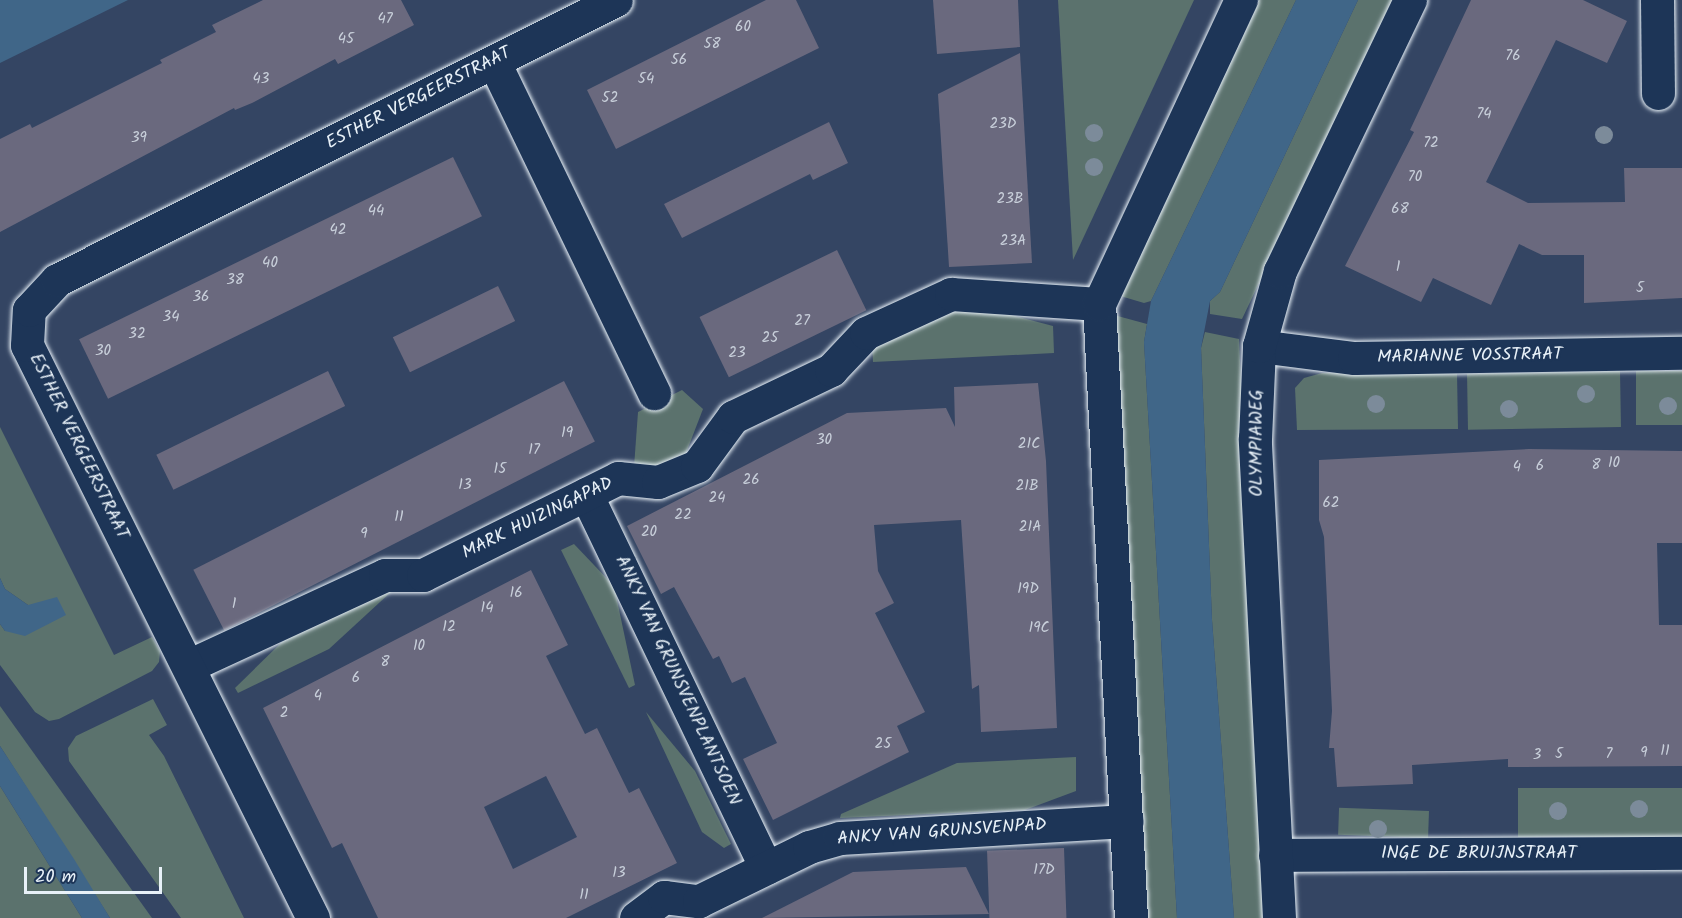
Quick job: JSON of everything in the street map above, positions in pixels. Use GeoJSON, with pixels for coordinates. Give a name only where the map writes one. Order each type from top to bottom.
{"type":"FeatureCollection","features":[{"type":"Feature","properties":{"kind":"street","name":"ESTHER VERGEERSTRAAT"},"geometry":{"type":"LineString","coordinates":[[313,918],[27,345],[29,310],[57,280],[616,0]]}},
{"type":"Feature","properties":{"kind":"street"},"geometry":{"type":"LineString","coordinates":[[1131,918],[1099,304],[1241,0]]}},
{"type":"Feature","properties":{"kind":"street","name":"OLYMPIAWEG"},"geometry":{"type":"LineString","coordinates":[[1279,918],[1255,439],[1259,346],[1280,271],[1410,0]]}},
{"type":"Feature","properties":{"kind":"street"},"geometry":{"type":"LineString","coordinates":[[1657,0],[1658,93]]}},
{"type":"Feature","properties":{"kind":"street"},"geometry":{"type":"LineString","coordinates":[[494,62],[654,393]]}},
{"type":"Feature","properties":{"kind":"street","name":"MARK HUIZINGAPAD"},"geometry":{"type":"LineString","coordinates":[[188,666],[385,575],[423,575],[618,478],[658,482],[697,466],[733,417],[831,370],[866,333],[951,294],[1004,295],[1099,304]]}},
{"type":"Feature","properties":{"kind":"street","name":"MARIANNE VOSSTRAAT"},"geometry":{"type":"LineString","coordinates":[[1259,346],[1354,358],[1682,353]]}},
{"type":"Feature","properties":{"kind":"street","name":"ANKY VAN GRUNSVENPLANTSOEN"},"geometry":{"type":"LineString","coordinates":[[586,494],[766,868]]}},
{"type":"Feature","properties":{"kind":"street","name":"ANKY VAN GRUNSVENPAD"},"geometry":{"type":"LineString","coordinates":[[636,918],[664,897],[699,902],[809,847],[840,838],[1126,821]]}},
{"type":"Feature","properties":{"kind":"street","name":"INGE DE BRUIJNSTRAAT"},"geometry":{"type":"LineString","coordinates":[[1275,855],[1682,854]]}},
{"type":"Feature","properties":{"kind":"green space"},"geometry":{"type":"Polygon","coordinates":[[[1058,0],[1194,0],[1073,260],[1058,0]]]}},
{"type":"Feature","properties":{"kind":"green space"},"geometry":{"type":"Polygon","coordinates":[[[1259,0],[1296,0],[1151,301],[1144,303],[1117,295],[1259,0]]]}},
{"type":"Feature","properties":{"kind":"green space"},"geometry":{"type":"Polygon","coordinates":[[[1358,0],[1394,0],[1242,319],[1210,314],[1210,301],[1220,292],[1358,0]]]}},
{"type":"Feature","properties":{"kind":"green space"},"geometry":{"type":"Polygon","coordinates":[[[954,309],[989,309],[1053,326],[1054,353],[873,362],[872,344],[954,309]]]}},
{"type":"Feature","properties":{"kind":"green space"},"geometry":{"type":"Polygon","coordinates":[[[1114,315],[1147,324],[1144,342],[1177,918],[1145,918],[1114,315]]]}},
{"type":"Feature","properties":{"kind":"green space"},"geometry":{"type":"Polygon","coordinates":[[[1205,332],[1239,339],[1266,918],[1234,918],[1212,620],[1201,348],[1205,332]]]}},
{"type":"Feature","properties":{"kind":"green space"},"geometry":{"type":"Polygon","coordinates":[[[1620,371],[1621,427],[1468,430],[1467,374],[1620,371]]]}},
{"type":"Feature","properties":{"kind":"green space"},"geometry":{"type":"Polygon","coordinates":[[[1636,371],[1682,371],[1682,425],[1636,425],[1636,371]]]}},
{"type":"Feature","properties":{"kind":"green space"},"geometry":{"type":"Polygon","coordinates":[[[1322,373],[1457,373],[1458,429],[1297,430],[1295,388],[1304,378],[1322,373]]]}},
{"type":"Feature","properties":{"kind":"green space"},"geometry":{"type":"Polygon","coordinates":[[[682,390],[703,409],[686,453],[653,470],[634,467],[638,412],[682,390]]]}},
{"type":"Feature","properties":{"kind":"green space"},"geometry":{"type":"Polygon","coordinates":[[[0,427],[114,655],[152,637],[160,651],[159,662],[152,671],[59,719],[49,721],[35,712],[0,665],[0,624],[5,631],[38,605],[28,605],[5,589],[0,578],[0,427]]]}},
{"type":"Feature","properties":{"kind":"green space"},"geometry":{"type":"Polygon","coordinates":[[[574,544],[614,586],[635,685],[629,688],[561,550],[574,544]]]}},
{"type":"Feature","properties":{"kind":"green space"},"geometry":{"type":"Polygon","coordinates":[[[392,591],[329,649],[238,693],[235,688],[287,637],[392,591]]]}},
{"type":"Feature","properties":{"kind":"green space"},"geometry":{"type":"Polygon","coordinates":[[[153,699],[167,725],[149,735],[164,756],[244,918],[181,918],[69,761],[68,748],[76,736],[153,699]]]}},
{"type":"Feature","properties":{"kind":"green space"},"geometry":{"type":"Polygon","coordinates":[[[0,706],[152,918],[110,918],[0,746],[0,706]]]}},
{"type":"Feature","properties":{"kind":"green space"},"geometry":{"type":"Polygon","coordinates":[[[646,712],[695,771],[731,844],[724,848],[702,832],[646,712]]]}},
{"type":"Feature","properties":{"kind":"green space"},"geometry":{"type":"Polygon","coordinates":[[[1076,757],[1076,791],[1025,810],[840,818],[841,814],[957,763],[1076,757]]]}},
{"type":"Feature","properties":{"kind":"green space"},"geometry":{"type":"Polygon","coordinates":[[[0,786],[82,918],[0,918],[0,786]]]}},
{"type":"Feature","properties":{"kind":"green space"},"geometry":{"type":"Polygon","coordinates":[[[1518,788],[1682,788],[1682,837],[1518,837],[1518,788]]]}},
{"type":"Feature","properties":{"kind":"green space"},"geometry":{"type":"Polygon","coordinates":[[[1339,808],[1429,811],[1428,838],[1338,835],[1339,808]]]}},
{"type":"Feature","properties":{"kind":"water"},"geometry":{"type":"Polygon","coordinates":[[[0,0],[128,0],[0,63],[0,0]]]}},
{"type":"Feature","properties":{"kind":"water"},"geometry":{"type":"Polygon","coordinates":[[[1296,0],[1358,0],[1220,292],[1210,301],[1201,348],[1212,620],[1234,918],[1177,918],[1144,342],[1151,301],[1296,0]]]}},
{"type":"Feature","properties":{"kind":"water"},"geometry":{"type":"Polygon","coordinates":[[[0,578],[5,589],[28,605],[57,597],[66,615],[25,636],[5,631],[0,624],[0,578]]]}},
{"type":"Feature","properties":{"kind":"water"},"geometry":{"type":"Polygon","coordinates":[[[0,746],[110,918],[82,918],[0,786],[0,746]]]}},
{"type":"Feature","properties":{"kind":"building"},"geometry":{"type":"Polygon","coordinates":[[[263,0],[401,0],[414,25],[338,64],[335,59],[252,103],[235,110],[234,108],[0,232],[0,139],[30,124],[32,128],[162,63],[160,60],[216,32],[212,25],[263,0]]]}},
{"type":"Feature","properties":{"kind":"building"},"geometry":{"type":"Polygon","coordinates":[[[766,0],[796,0],[819,48],[616,149],[587,90],[766,0]]]}},
{"type":"Feature","properties":{"kind":"building"},"geometry":{"type":"Polygon","coordinates":[[[933,0],[1018,0],[1020,47],[937,54],[933,0]]]}},
{"type":"Feature","properties":{"kind":"building"},"geometry":{"type":"Polygon","coordinates":[[[1471,0],[1583,0],[1627,21],[1607,63],[1556,40],[1486,182],[1528,203],[1625,202],[1624,168],[1682,168],[1682,298],[1584,303],[1584,255],[1542,255],[1519,244],[1491,305],[1433,278],[1421,302],[1345,266],[1414,132],[1410,130],[1471,0]]]}},
{"type":"Feature","properties":{"kind":"building"},"geometry":{"type":"Polygon","coordinates":[[[1020,53],[1032,263],[949,267],[938,94],[1020,53]]]}},
{"type":"Feature","properties":{"kind":"building"},"geometry":{"type":"Polygon","coordinates":[[[829,122],[848,163],[813,180],[810,174],[682,238],[664,204],[829,122]]]}},
{"type":"Feature","properties":{"kind":"building"},"geometry":{"type":"Polygon","coordinates":[[[453,157],[482,216],[108,399],[79,339],[453,157]]]}},
{"type":"Feature","properties":{"kind":"building"},"geometry":{"type":"Polygon","coordinates":[[[837,250],[866,310],[729,377],[699,317],[837,250]]]}},
{"type":"Feature","properties":{"kind":"building"},"geometry":{"type":"Polygon","coordinates":[[[498,286],[515,321],[410,372],[393,337],[498,286]]]}},
{"type":"Feature","properties":{"kind":"building"},"geometry":{"type":"Polygon","coordinates":[[[328,371],[345,406],[173,490],[156,455],[328,371]]]}},
{"type":"Feature","properties":{"kind":"building"},"geometry":{"type":"Polygon","coordinates":[[[564,381],[595,442],[224,630],[193,570],[564,381]]]}},
{"type":"Feature","properties":{"kind":"building"},"geometry":{"type":"Polygon","coordinates":[[[1038,383],[1046,461],[1057,728],[981,732],[979,685],[972,689],[961,520],[874,525],[878,571],[894,603],[875,613],[925,712],[897,726],[909,752],[773,820],[743,759],[777,743],[745,677],[732,683],[719,656],[713,659],[674,587],[661,594],[627,526],[847,413],[946,408],[955,427],[954,387],[1038,383]]]}},
{"type":"Feature","properties":{"kind":"building"},"geometry":{"type":"Polygon","coordinates":[[[1529,449],[1682,451],[1682,543],[1657,543],[1659,625],[1682,625],[1682,766],[1508,767],[1508,759],[1412,765],[1413,784],[1337,787],[1334,748],[1329,748],[1332,711],[1324,537],[1319,520],[1319,460],[1529,449]]]}},
{"type":"Feature","properties":{"kind":"building"},"geometry":{"type":"Polygon","coordinates":[[[531,570],[568,645],[546,656],[585,734],[597,728],[629,793],[639,788],[677,863],[566,918],[378,918],[342,843],[332,848],[263,708],[531,570]],[[546,776],[484,807],[513,869],[577,837],[546,776]]]}},
{"type":"Feature","properties":{"kind":"building"},"geometry":{"type":"Polygon","coordinates":[[[1064,848],[1066,918],[989,918],[987,851],[1064,848]]]}},
{"type":"Feature","properties":{"kind":"building"},"geometry":{"type":"Polygon","coordinates":[[[966,867],[989,914],[762,918],[853,872],[966,867]]]}}]}
